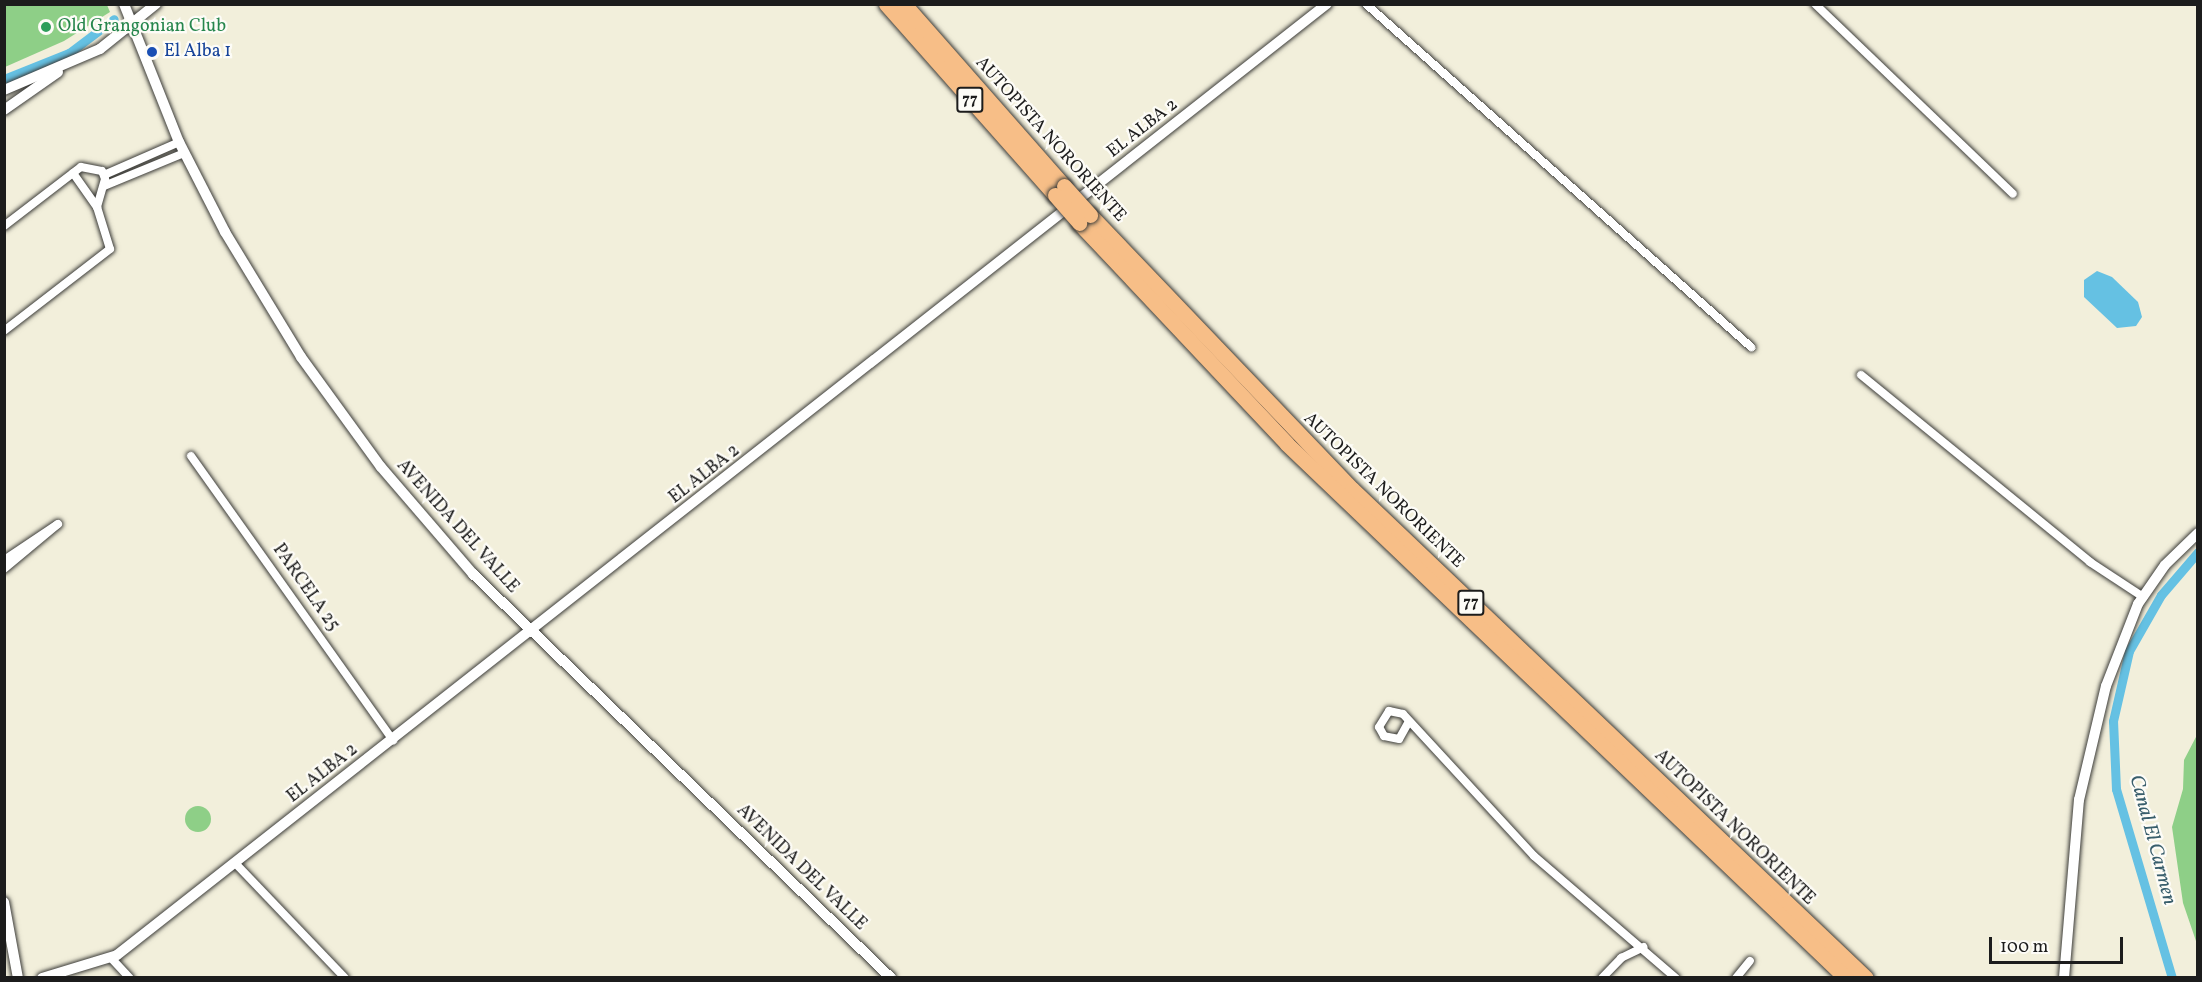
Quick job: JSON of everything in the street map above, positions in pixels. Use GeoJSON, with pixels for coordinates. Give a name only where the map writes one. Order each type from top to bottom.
{"type":"FeatureCollection","features":[{"type":"Feature","properties":{"kind":"highway","name":"AUTOPISTA NORORIENTE"},"geometry":{"type":"LineString","coordinates":[[886,4],[1060,191],[1287,444],[1846,978]]}},
{"type":"Feature","properties":{"kind":"highway","name":"AUTOPISTA NORORIENTE"},"geometry":{"type":"LineString","coordinates":[[904,4],[1060,191]]}},
{"type":"Feature","properties":{"kind":"highway","name":"AUTOPISTA NORORIENTE"},"geometry":{"type":"LineString","coordinates":[[1085,219],[1328,465],[1866,978]]}},
{"type":"Feature","properties":{"kind":"street","name":"AVENIDA DEL VALLE"},"geometry":{"type":"LineString","coordinates":[[124,4],[184,153],[242,261],[341,414],[422,517],[532,632],[891,978]]}},
{"type":"Feature","properties":{"kind":"street"},"geometry":{"type":"LineString","coordinates":[[4,110],[132,25],[156,4]]}},
{"type":"Feature","properties":{"kind":"street","name":"EL ALBA 2"},"geometry":{"type":"LineString","coordinates":[[42,978],[112,959],[532,632],[1327,4]]}},
{"type":"Feature","properties":{"kind":"street"},"geometry":{"type":"LineString","coordinates":[[1366,4],[1750,347]]}},
{"type":"Feature","properties":{"kind":"street"},"geometry":{"type":"LineString","coordinates":[[1815,4],[2013,194]]}},
{"type":"Feature","properties":{"kind":"street"},"geometry":{"type":"LineString","coordinates":[[4,90],[72,63]]}},
{"type":"Feature","properties":{"kind":"street"},"geometry":{"type":"LineString","coordinates":[[104,175],[180,142]]}},
{"type":"Feature","properties":{"kind":"street"},"geometry":{"type":"LineString","coordinates":[[104,186],[184,153]]}},
{"type":"Feature","properties":{"kind":"street"},"geometry":{"type":"LineString","coordinates":[[4,226],[73,172],[89,165],[104,175]]}},
{"type":"Feature","properties":{"kind":"street"},"geometry":{"type":"LineString","coordinates":[[4,332],[110,249],[97,207],[73,172]]}},
{"type":"Feature","properties":{"kind":"street"},"geometry":{"type":"LineString","coordinates":[[97,207],[104,186],[104,175]]}},
{"type":"Feature","properties":{"kind":"street"},"geometry":{"type":"LineString","coordinates":[[1861,375],[2090,562],[2143,597]]}},
{"type":"Feature","properties":{"kind":"street","name":"PARCELA 25"},"geometry":{"type":"LineString","coordinates":[[191,456],[393,740]]}},
{"type":"Feature","properties":{"kind":"street"},"geometry":{"type":"LineString","coordinates":[[4,560],[58,524],[4,569]]}},
{"type":"Feature","properties":{"kind":"street"},"geometry":{"type":"LineString","coordinates":[[2064,978],[2084,772],[2115,656],[2143,597],[2198,533]]}},
{"type":"Feature","properties":{"kind":"street"},"geometry":{"type":"LineString","coordinates":[[1408,723],[1534,856],[1644,947],[1676,978]]}},
{"type":"Feature","properties":{"kind":"street"},"geometry":{"type":"LineString","coordinates":[[235,863],[345,978]]}},
{"type":"Feature","properties":{"kind":"street"},"geometry":{"type":"LineString","coordinates":[[4,902],[18,978]]}},
{"type":"Feature","properties":{"kind":"street"},"geometry":{"type":"LineString","coordinates":[[1602,978],[1617,960],[1644,947]]}},
{"type":"Feature","properties":{"kind":"street"},"geometry":{"type":"LineString","coordinates":[[112,959],[130,978]]}},
{"type":"Feature","properties":{"kind":"street"},"geometry":{"type":"LineString","coordinates":[[1736,978],[1750,961]]}},
{"type":"Feature","properties":{"kind":"street","name":"EL ALBA 2"},"geometry":{"type":"LineString","coordinates":[[86,978],[99,964]]}},
{"type":"Feature","properties":{"kind":"green space","name":"Old Grangonian Club"},"geometry":{"type":"Polygon","coordinates":[[[5,4],[107,5],[110,12],[64,41],[5,67],[5,4]]]}},
{"type":"Feature","properties":{"kind":"green space"},"geometry":{"type":"Polygon","coordinates":[[[2197,735],[2197,944],[2183,903],[2172,827],[2183,789],[2184,760],[2197,735]]]}},
{"type":"Feature","properties":{"kind":"green space"},"geometry":{"type":"Polygon","coordinates":[[[198,806],[208,809],[211,819],[208,829],[198,832],[188,829],[185,819],[188,809],[198,806]]]}},
{"type":"Feature","properties":{"kind":"water"},"geometry":{"type":"Polygon","coordinates":[[[2097,271],[2112,277],[2138,302],[2142,317],[2136,326],[2117,328],[2084,297],[2084,280],[2097,271]]]}},
{"type":"Feature","properties":{"kind":"waterway"},"geometry":{"type":"LineString","coordinates":[[4,79],[69,53],[114,19]]}},
{"type":"Feature","properties":{"kind":"waterway","name":"Canal El Carmen"},"geometry":{"type":"LineString","coordinates":[[2172,978],[2116,789],[2113,721],[2129,651],[2161,595],[2198,552]]}},
{"type":"Feature","properties":{"kind":"place","name":"Old Grangonian Club"},"geometry":{"type":"Point","coordinates":[46,27]}},
{"type":"Feature","properties":{"kind":"place","name":"El Alba 1"},"geometry":{"type":"Point","coordinates":[152,52]}}]}
